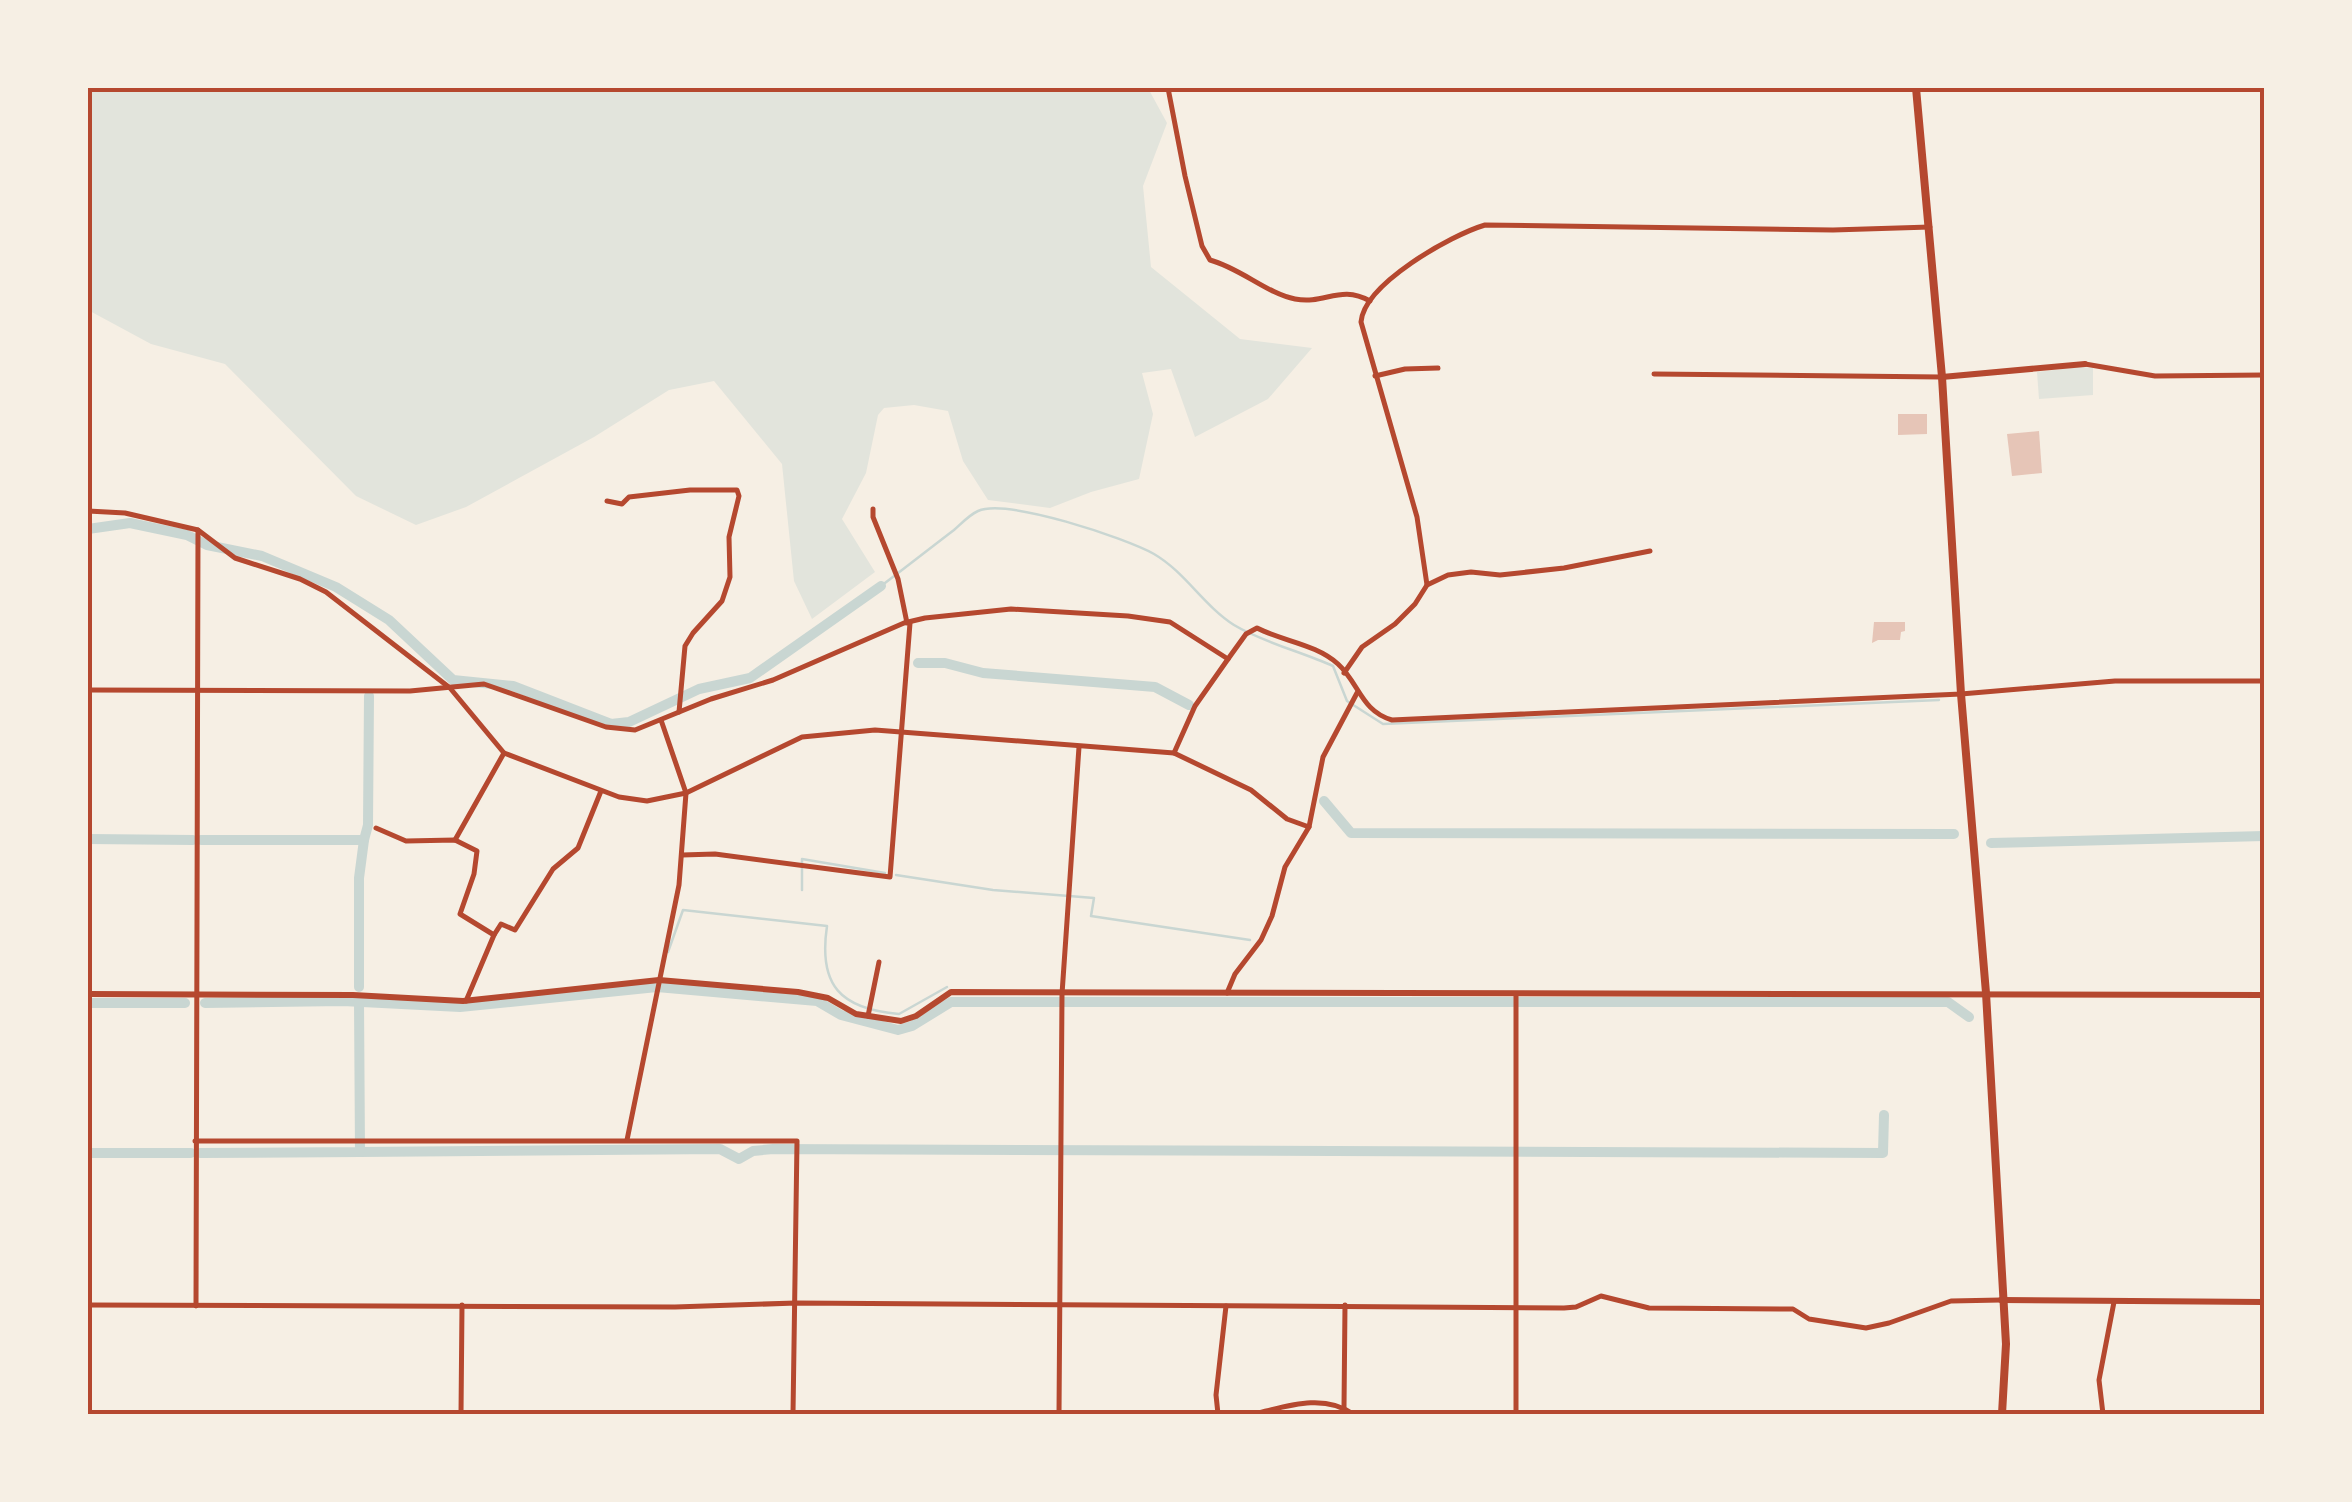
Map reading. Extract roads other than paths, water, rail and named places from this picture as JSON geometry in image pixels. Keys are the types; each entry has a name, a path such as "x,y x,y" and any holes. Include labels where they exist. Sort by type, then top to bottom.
{"highway":[{"path":"1916,88 1942,377 1961,694 1986,993 2006,1344 2002,1414"}],"street":[{"path":"1168,88 1202,246 1210,260 1296,300 1321,299 1345,292 1370,301"},
{"path":"1427,584 1417,517 1360,322 1362,310 1396,274 1462,232 1485,225 1833,230 1930,227"},
{"path":"1654,374 1942,377 2085,364 2155,376 2264,375"},
{"path":"1375,376 1406,368 1438,368"},
{"path":"606,501 622,504 628,496 690,490 736,490 739,496 729,537 730,577 722,601 693,632 686,646 679,712"},
{"path":"682,856 715,854 890,877 909,623 898,578 873,509"},
{"path":"88,511 125,513 198,530 235,558 300,578 326,592 450,688 504,753 600,791 647,801 686,793 802,737 875,730 1174,753 1251,790 1287,819 1309,827"},
{"path":"196,1306 198,530"},
{"path":"1344,673 1362,646 1395,624 1415,604 1427,584 1448,575 1500,575 1564,568 1650,552"},
{"path":"88,690 450,688 484,684 606,727 635,730 773,680 909,623 1011,609 1170,622 1228,659"},
{"path":"1174,753 1194,706 1246,634 1257,628 1338,664 1357,693 1382,717 1392,720 1961,694 2115,681 2264,681"},
{"path":"1227,993 1272,916 1285,867 1309,827 1323,757 1357,693"},
{"path":"627,1140 682,856 686,793 661,720"},
{"path":"1059,1414 1062,994 1080,747"},
{"path":"455,840 504,753"},
{"path":"466,1001 501,924 515,930 553,869 578,848 600,791"},
{"path":"376,828 406,841 455,840 477,850 474,874 460,914 494,935"},
{"path":"868,1016 880,962"},
{"path":"88,994 197,993 466,1001 659,980 798,992 828,998 856,1014 901,1022 951,992 2264,994"},
{"path":"1516,994 1516,1414"},
{"path":"195,1141 797,1141 793,1414"},
{"path":"88,1305 675,1307 796,1303 1518,1308 1576,1307 1611,1296 1650,1308 1793,1309 1809,1318 1866,1328 1951,1301 2264,1302"},
{"path":"2103,1414 2098,1380 2114,1302"},
{"path":"461,1414 462,1305"},
{"path":"1344,1408 1345,1305"},
{"path":"1218,1414 1216,1396 1226,1306"},
{"path":"1254,1414 1315,1402 1344,1408 1353,1414"}],"waterway":[{"path":"881,586 978,511 1014,510 1093,530 1154,554 1234,625 1333,666 1347,701 1383,724 1939,700"},
{"path":"88,529 130,523 262,556 336,587 389,620 453,680 513,686 611,724 629,722 699,689 750,678 881,586"},
{"path":"918,663 945,663 983,673 1155,687 1189,705"},
{"path":"364,840 368,825 369,696"},
{"path":"1324,801 1351,833 1954,834"},
{"path":"1991,843 2264,836"},
{"path":"88,839 193,840"},
{"path":"201,840 364,840 359,878 359,987"},
{"path":"802,890 802,859 885,873"},
{"path":"896,875 993,890 1094,898 1091,916 1250,940"},
{"path":"668,952 683,910 827,926 826,964 838,991 848,1000 862,1007 899,1014 947,987"},
{"path":"205,1003 343,1001 460,1007 657,987 817,1001 841,1015 898,1030 912,1026 951,1002 1948,1002 1969,1017"},
{"path":"200,1153 360,1152 359,1002"},
{"path":"88,1003 185,1003"},
{"path":"360,1152 720,1149 739,1159 753,1151 773,1149 1883,1153 1884,1115"},
{"path":"88,1153 191,1153"}]}
